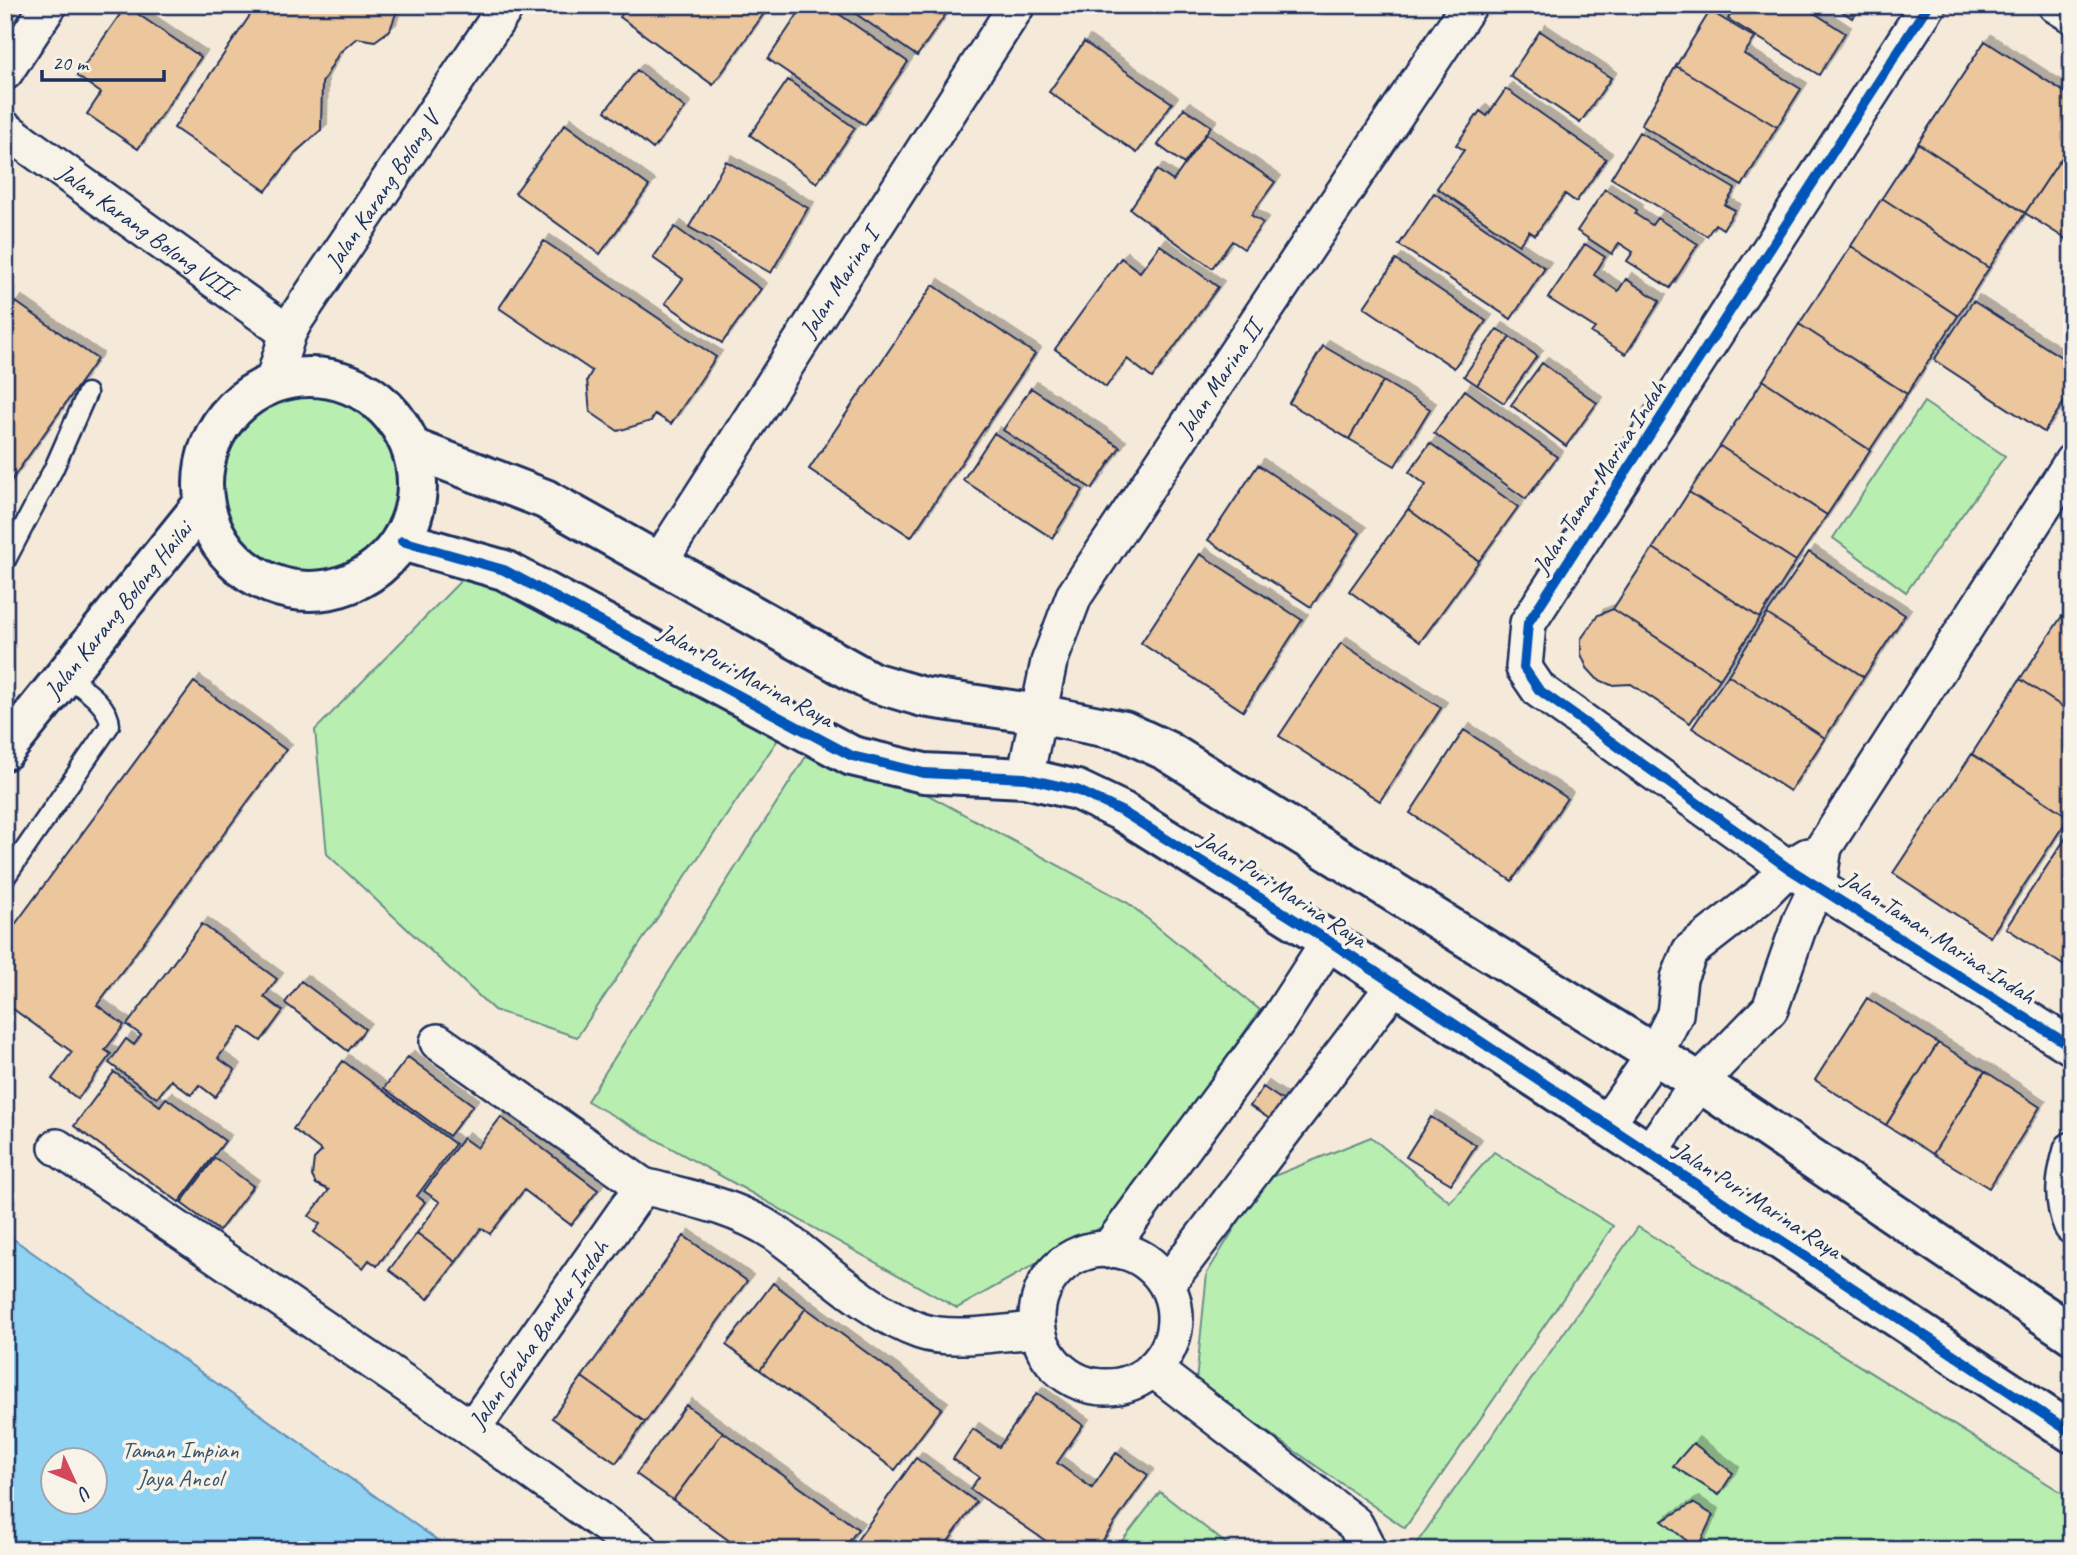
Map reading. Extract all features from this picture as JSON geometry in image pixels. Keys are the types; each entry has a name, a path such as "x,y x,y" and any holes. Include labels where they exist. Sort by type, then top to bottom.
{"street":[{"path":"5,72 49,5"},
{"name":"Jalan Karang Bolong V","path":"273,382 288,333 507,5"},
{"name":"Jalan Marina I","path":"660,561 1017,5"},
{"name":"Jalan Marina II","path":"1025,778 1049,662 1074,596 1469,5"},
{"name":"Jalan Taman Marina Indah","path":"1928,5 1528,624 1523,647 1524,668 1539,691 1788,868 2072,1047"},
{"path":"2056,5 2072,15"},
{"name":"Jalan Karang Bolong VIII","path":"5,129 288,333"},
{"path":"297,377 323,377 361,389 392,414 412,448 418,499 402,541 368,576 328,592 286,590 248,573 219,542 204,503 206,455 220,427 247,398 273,382 297,377"},
{"path":"412,448 545,499 872,682 923,697 1038,714 1124,731 1167,751 1699,1082 2072,1334"},
{"name":"Jalan Taman Marina Indah","path":"1699,1082 1770,1009 1801,920 1818,885 1824,847 2072,462"},
{"name":"Jalan Karang Bolong Hailai","path":"5,750 204,503"},
{"name":"Jalan Puri Marina Raya","path":"402,541 504,570 852,756 924,774 1025,778 1077,790 1124,812 1329,941 1393,987 2072,1433"},
{"name":"Jalan Taman Marina Indah","path":"1655,1054 1675,1013 1679,978 1690,951 1758,898 1788,868 1824,847"},
{"name":"Jalan Puri Marina Raya","path":"1108,1250 1278,1020 1329,941"},
{"path":"1167,1284 1393,987"},
{"path":"438,1042 643,1186 728,1207 772,1231 882,1311 921,1332 947,1335 1037,1330"},
{"path":"1605,1126 1655,1054"},
{"name":"Jalan Puri Marina Raya","path":"1649,1153 1699,1082"},
{"name":"Jalan Graha Bandar Indah","path":"57,1147 472,1429 643,1186"},
{"path":"2072,1150 2064,1177 2064,1208 2072,1226"},
{"path":"1108,1250 1131,1254 1152,1266 1167,1284 1174,1306 1174,1329 1167,1351 1153,1369 1132,1382 1108,1388 1083,1384 1061,1372 1046,1353 1037,1330 1038,1305 1047,1283 1062,1264 1084,1252 1108,1250"},
{"path":"1153,1369 1355,1524 1366,1545 1365,1550"},
{"path":"472,1429 641,1550"}],"lane":[{"path":"5,562 54,468 87,393"},
{"path":"5,878 110,725 110,715 103,706 64,674"}],"green space":[{"path":"310,397 343,403 372,422 391,451 397,484 391,517 372,546 343,565 310,571 277,565 248,546 229,517 223,484 229,451 248,422 277,403"},
{"path":"1924,402 2005,456 1906,592 1833,538"},
{"path":"478,563 789,723 577,1037 494,1010 327,854 315,730"},
{"path":"819,736 1128,903 1260,1010 1112,1221 957,1308 587,1101"},
{"path":"1371,1137 1450,1202 1494,1152 1613,1226 1405,1528 1196,1382 1207,1273 1264,1180"},
{"path":"1638,1227 2072,1499 2072,1550 1412,1550"},
{"path":"1160,1492 1234,1550 1115,1550"}],"water":[{"name":"Taman Impian Jaya Ancol","path":"5,1233 451,1550 5,1550"}],"building":[{"path":"257,5 399,5 390,30 375,41 357,38 339,53 322,83 321,130 296,152 266,191 174,128"},
{"path":"628,5 770,5 713,85 620,17"},
{"path":"804,5 826,5 908,62 865,125 768,59"},
{"path":"843,5 952,5 917,56"},
{"path":"1736,5 1802,5 1845,33 1819,75 1728,19"},
{"path":"1833,5 1861,5 1852,18"},
{"path":"126,6 201,57 138,149 87,114 101,93 77,76"},
{"path":"1710,11 1755,38 1744,54 1801,89 1777,127 1676,66"},
{"path":"1540,31 1611,78 1580,123 1510,76"},
{"path":"1985,41 2072,97 2072,142 2025,213 1918,143"},
{"path":"1084,42 1172,103 1137,153 1049,92"},
{"path":"1676,66 1777,127 1742,186 1641,125"},
{"path":"637,70 685,108 653,149 605,111"},
{"path":"788,80 855,128 817,183 750,135"},
{"path":"1506,89 1606,159 1576,202 1565,194 1535,235 1529,231 1519,245 1437,188 1464,150 1456,145 1480,111 1487,116"},
{"path":"1184,108 1211,126 1184,164 1158,145"},
{"path":"565,124 649,186 600,254 515,193"},
{"path":"1639,132 1735,189 1725,205 1735,210 1723,229 1715,224 1707,236 1611,178"},
{"path":"1206,134 1275,182 1251,215 1263,223 1244,249 1232,241 1212,268 1130,209 1157,170 1173,181"},
{"path":"2072,142 2072,243 2025,213"},
{"path":"1918,143 2025,213 1989,268 1882,198"},
{"path":"726,161 808,208 771,273 689,227"},
{"path":"1605,189 1637,210 1635,214 1652,225 1657,218 1698,244 1670,288 1627,261 1633,252 1619,243 1612,254 1577,231"},
{"path":"1434,193 1545,268 1511,319 1399,245"},
{"path":"1882,198 1989,268 1958,316 1851,246"},
{"path":"675,227 761,289 722,343 665,303 683,279 653,258"},
{"path":"544,241 716,357 671,424 655,414 651,421 618,431 590,412 587,380 592,371 499,308"},
{"path":"1585,244 1605,257 1594,275 1618,291 1626,279 1660,301 1626,354 1591,333 1595,328 1548,298"},
{"path":"1160,245 1218,287 1152,378 1127,359 1106,387 1055,349 1121,258 1140,272"},
{"path":"1851,246 1958,316 1907,394 1799,324"},
{"path":"1396,260 1486,321 1454,368 1364,307"},
{"path":"933,285 1035,354 911,537 809,469"},
{"path":"1973,301 2072,364 2072,390 2044,432 1934,360"},
{"path":"16,302 97,359 5,489 5,317"},
{"path":"1799,324 1907,394 1870,450 1763,380"},
{"path":"1497,329 1510,337 1477,385 1464,376"},
{"path":"1510,337 1537,356 1504,403 1477,385"},
{"path":"1323,346 1383,381 1349,439 1289,403"},
{"path":"1542,363 1597,403 1566,446 1511,405"},
{"path":"1763,380 1870,450 1827,515 1720,446"},
{"path":"1383,381 1430,409 1395,466 1349,439"},
{"path":"1031,388 1120,447 1092,489 1003,430"},
{"path":"1465,390 1557,457 1526,499 1434,433"},
{"path":"994,433 1083,490 1052,538 963,480"},
{"path":"1430,443 1518,507 1479,561 1408,509 1426,485 1409,472"},
{"path":"1720,446 1827,515 1796,561 1689,492"},
{"path":"1258,465 1360,533 1311,607 1208,540"},
{"path":"1689,492 1796,561 1760,618 1653,548"},
{"path":"1408,509 1479,561 1420,642 1349,591"},
{"path":"1653,548 1760,618 1720,679 1613,609"},
{"path":"1809,552 1905,615 1864,677 1767,614"},
{"path":"1200,554 1302,620 1243,711 1141,643"},
{"path":"1613,609 1720,679 1690,723 1631,684 1611,685 1597,679 1587,668 1581,654 1581,639 1598,615"},
{"path":"1767,614 1864,677 1825,738 1728,675"},
{"path":"2062,616 2072,622 2072,713 2020,679"},
{"path":"1341,643 1441,708 1380,801 1279,736"},
{"path":"1728,675 1825,738 1790,791 1692,728"},
{"path":"2020,679 2072,713 2072,813 2069,817 1972,754"},
{"path":"194,682 286,750 97,1005 124,1025 105,1050 111,1054 78,1099 52,1079 72,1052 5,1003 5,938"},
{"path":"1464,730 1567,798 1512,881 1410,813"},
{"path":"1972,754 2069,817 1990,937 1893,873"},
{"path":"2072,830 2072,971 2006,928"},
{"path":"202,924 277,979 264,997 283,1011 261,1041 241,1027 218,1058 235,1070 215,1097 199,1085 191,1095 171,1080 157,1098 109,1063 126,1039 134,1045 141,1035 127,1025"},
{"path":"301,981 365,1029 348,1051 285,1003"},
{"path":"1867,998 1938,1043 1886,1125 1815,1080"},
{"path":"1938,1043 1985,1071 1933,1154 1886,1125"},
{"path":"408,1057 473,1105 449,1136 384,1088"},
{"path":"343,1061 455,1144 417,1196 425,1202 377,1266 369,1260 363,1268 314,1232 320,1224 309,1216 329,1190 316,1184 312,1176 314,1159 322,1151 293,1129"},
{"path":"1985,1071 2040,1107 1989,1188 1933,1154"},
{"path":"114,1072 160,1106 166,1098 225,1141 179,1202 74,1126"},
{"path":"1263,1087 1285,1102 1273,1121 1250,1106"},
{"path":"501,1117 598,1190 571,1225 524,1190 490,1234 481,1228 456,1262 417,1233 440,1202 424,1191 463,1138 477,1148"},
{"path":"1431,1117 1476,1145 1451,1184 1406,1157"},
{"path":"215,1158 253,1186 219,1231 181,1203"},
{"path":"417,1233 456,1262 428,1299 389,1270"},
{"path":"684,1236 747,1281 645,1422 582,1377"},
{"path":"773,1283 806,1308 760,1370 726,1345"},
{"path":"806,1308 942,1408 895,1470 760,1370"},
{"path":"582,1377 645,1422 616,1463 552,1418"},
{"path":"1037,1393 1083,1425 1057,1463 1092,1488 1116,1453 1148,1475 1096,1550 1059,1550 970,1489 979,1477 953,1459 973,1429 999,1447"},
{"path":"686,1405 723,1432 673,1500 636,1474"},
{"path":"723,1432 858,1529 843,1550 742,1550 673,1500"},
{"path":"1693,1443 1733,1473 1719,1495 1673,1466"},
{"path":"916,1458 976,1502 942,1550 850,1550"},
{"path":"1693,1503 1713,1515 1697,1549 1662,1521"}],"cycle path":[{"path":"1928,5 1528,623 1524,668 1539,690 1788,868 2072,1047"},
{"path":"402,541 504,570 852,756 924,773 1025,778 1077,790 1123,812 1329,941 2072,1433"}]}
